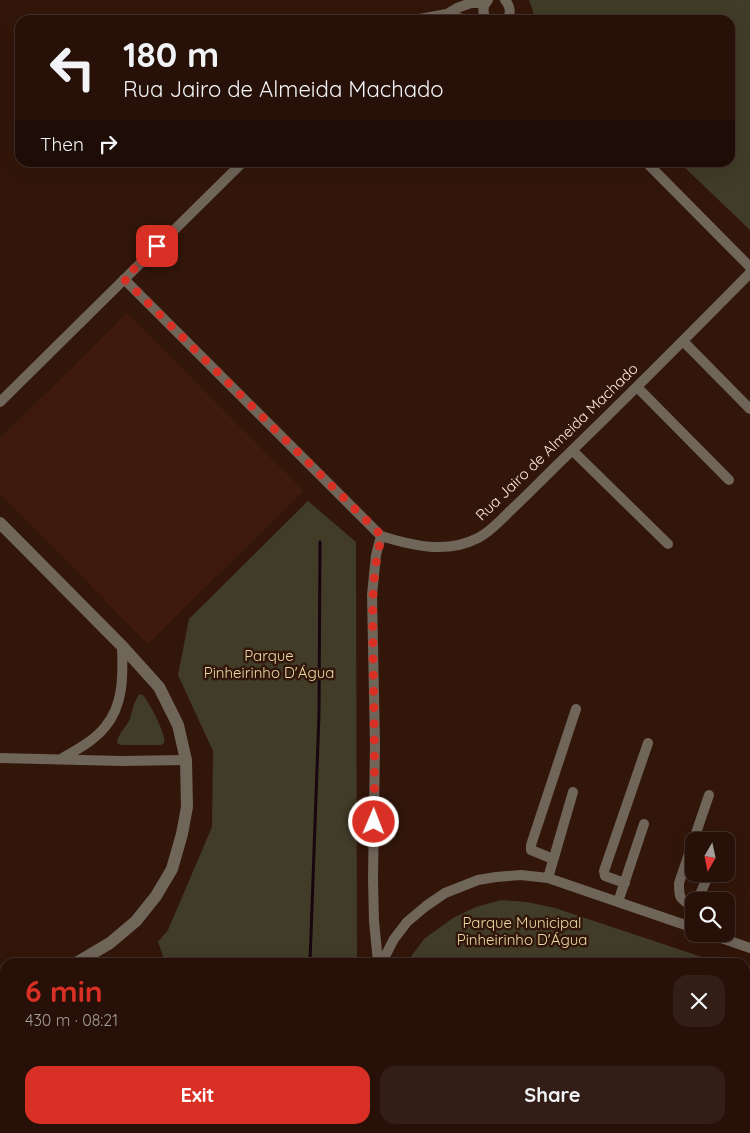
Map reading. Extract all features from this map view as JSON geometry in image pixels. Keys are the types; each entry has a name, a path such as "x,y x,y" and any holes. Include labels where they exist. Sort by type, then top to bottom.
{"street":[{"path":"505,0 509,4 508,15"},
{"path":"441,15 457,8 488,1"},
{"path":"484,15 483,9 488,1"},
{"path":"0,402 238,167"},
{"path":"651,167 750,266"},
{"name":"Rua Jairo de Almeida Machado","path":"124,279 382,536 426,548 452,546 479,538 495,526 750,273"},
{"path":"683,341 750,409"},
{"path":"637,387 729,480"},
{"path":"573,450 668,544"},
{"path":"0,523 122,646 159,687 178,725 186,760 187,807 172,869 156,896 136,921 110,943 85,958"},
{"path":"378,958 373,888 375,745 372,595 376,555 382,536"},
{"path":"60,759 84,745 106,727 115,710 123,676 122,646"},
{"path":"553,859 531,850 530,845 576,709"},
{"path":"625,883 605,876 604,871 648,743"},
{"path":"0,758 186,760"},
{"path":"548,878 573,792"},
{"path":"685,901 679,896 679,883 709,795"},
{"path":"618,902 644,824"},
{"path":"384,958 394,939 408,922 445,893 478,880 496,877 521,875 548,878 685,925"},
{"path":"733,942 750,948"}],"shaded area":[{"path":"127,313 304,491 148,644 0,494 0,438"}],"green space":[{"path":"529,0 750,0 750,230 684,167 735,167 735,15 534,15"},
{"name":"Parque Pinheirinho D'Água","path":"308,501 356,542 357,958 164,958 158,942 168,930 212,827 213,751 178,675 189,619"},
{"path":"140,694 144,696 163,733 164,743 161,745 121,745 117,743 120,734 129,721 134,703"},
{"name":"Parque Municipal Pinheirinho D'Água","path":"501,900 527,902 555,908 705,958 410,958 424,939 453,918 476,907"}],"waterway":[{"path":"310,958 319,714 320,542"}],"route":[{"path":"157,246 124,279 326,483 382,536 376,555 372,595 375,745 374,822"}]}
